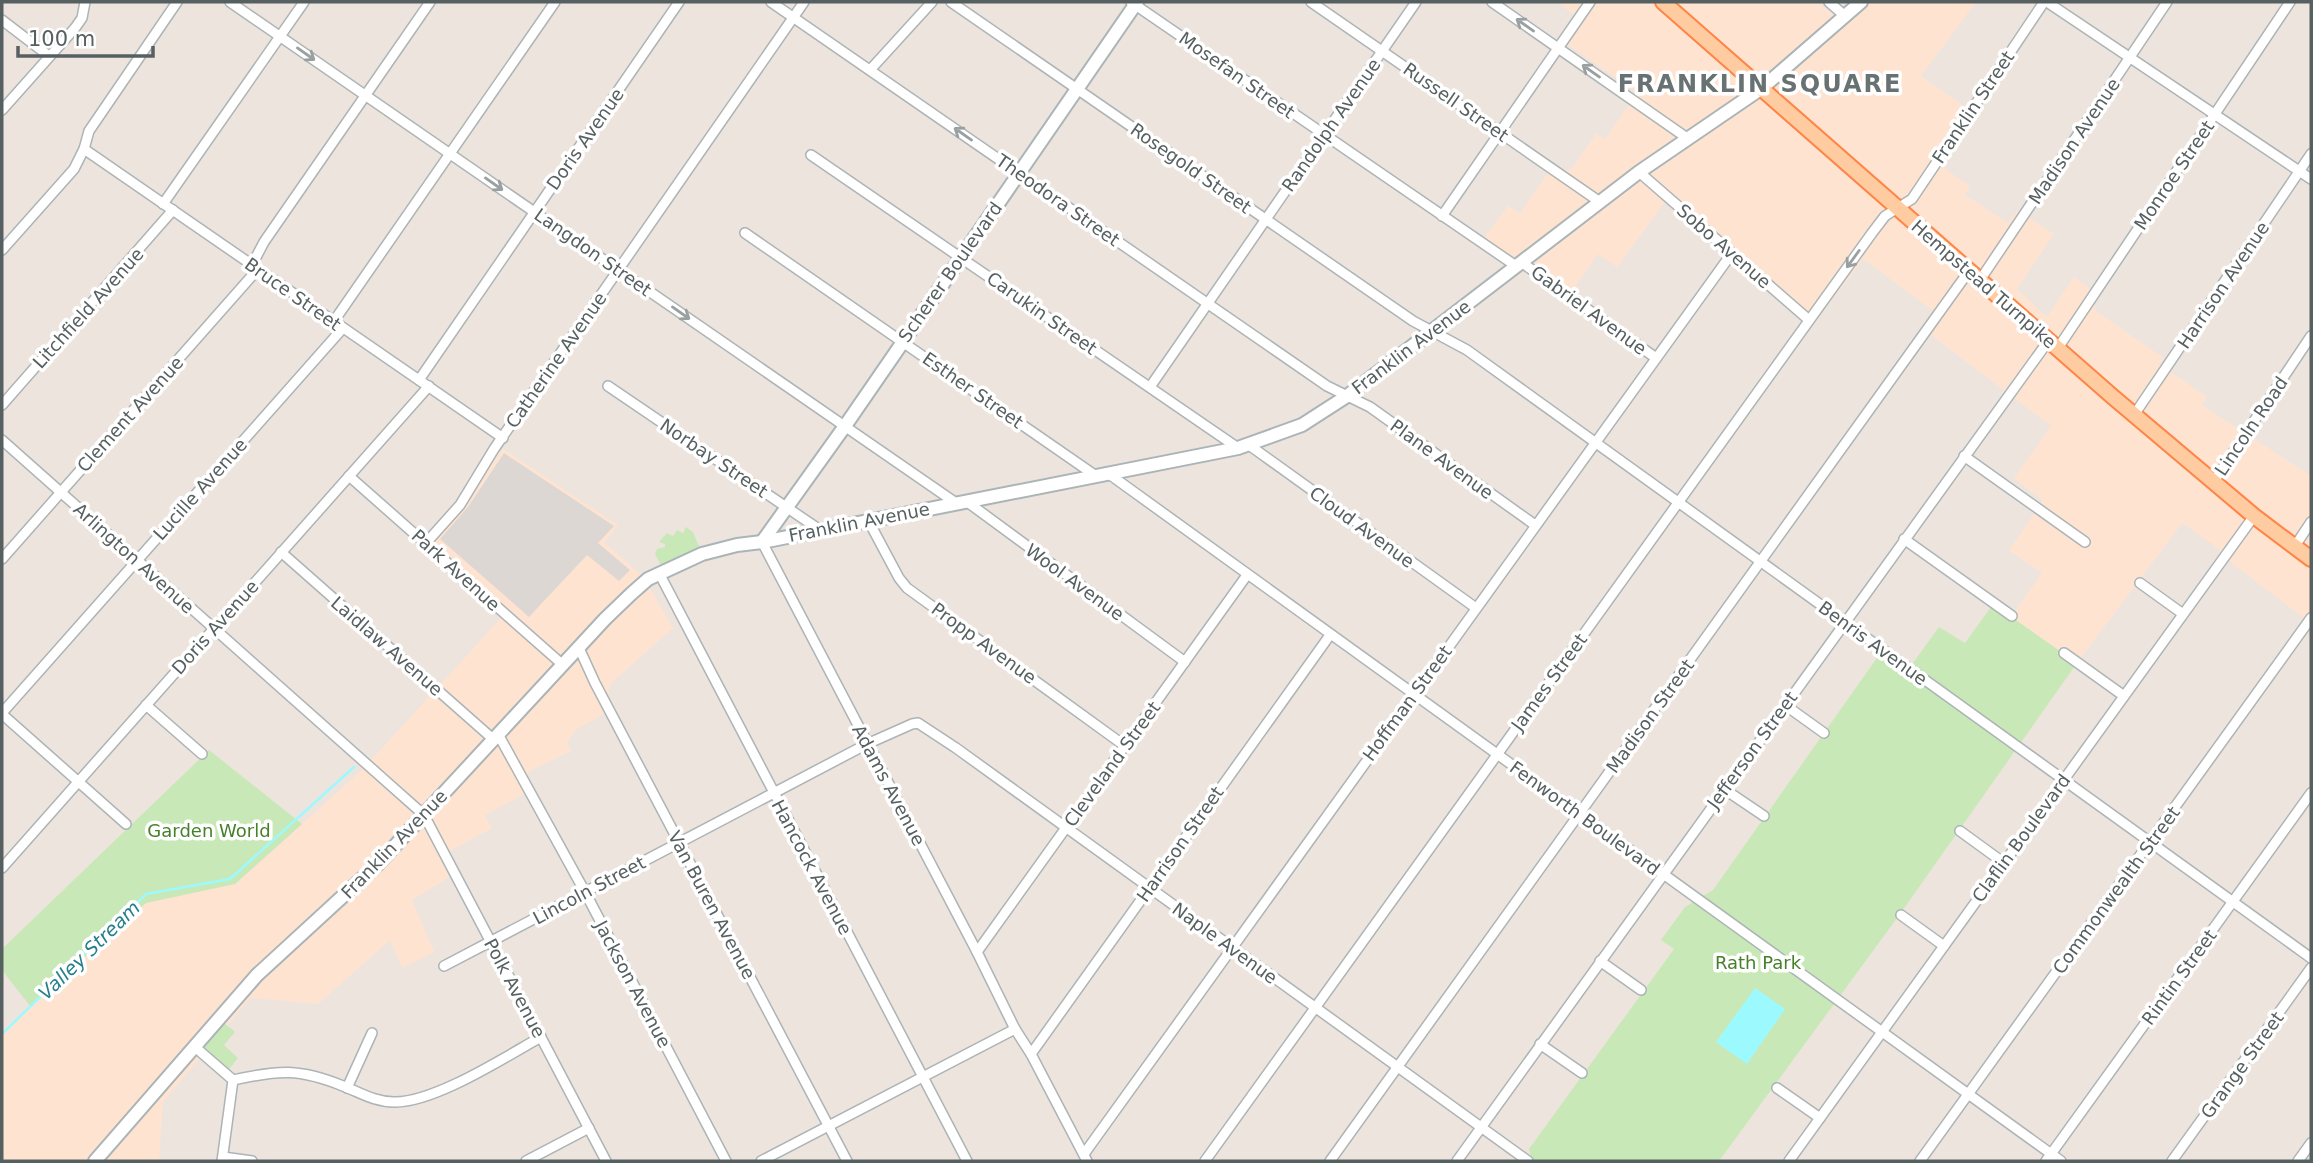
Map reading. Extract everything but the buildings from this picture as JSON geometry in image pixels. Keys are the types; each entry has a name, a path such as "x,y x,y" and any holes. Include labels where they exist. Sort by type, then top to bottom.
{"main road":[{"name":"Hempstead Turnpike","path":"1663,2 2134,415 2254,516 2311,559"},
{"name":"Franklin Avenue","path":"95,1161 257,975 362,880 495,736 648,579 702,554 737,545 1244,447 1302,425 1347,396 1639,172 1762,88 1861,2"},
{"name":"Scherer Boulevard","path":"762,542 845,426 1134,3"}],"street":[{"path":"2,110 82,18 86,2"},
{"path":"2,250 74,169 89,131 177,2"},
{"name":"Langdon Street","path":"230,2 845,426 961,502"},
{"path":"163,204 304,2"},
{"name":"Clement Avenue","path":"2,559 255,267 264,242 430,2"},
{"path":"334,321 555,2"},
{"name":"Doris Avenue","path":"419,380 679,2"},
{"name":"Theodora Street","path":"771,2 1327,386 1347,396"},
{"name":"Catherine Avenue","path":"426,543 460,505 503,438 804,2"},
{"path":"870,70 932,2"},
{"name":"Rosegold Street","path":"951,2 1413,321 1433,330"},
{"name":"Russell Street","path":"1311,2 1600,202"},
{"name":"Randolph Avenue","path":"1150,387 1416,2"},
{"path":"1492,2 1687,138"},
{"path":"1442,216 1590,2"},
{"path":"1829,2 1845,16"},
{"path":"2046,2 2311,178"},
{"name":"Franklin Street","path":"1897,208 1912,199 2046,2"},
{"name":"Madison Avenue","path":"1975,275 2167,2"},
{"name":"Monroe Street","path":"2053,344 2290,2"},
{"name":"Mosefan Street","path":"1134,3 1442,216 1519,264"},
{"path":"2,20 49,57"},
{"name":"Bruce Street","path":"84,149 503,438"},
{"name":"Harrison Avenue","path":"2134,415 2311,154"},
{"name":"Carukin Street","path":"811,155 1150,387 1244,447"},
{"name":"Sobo Avenue","path":"1639,172 1809,320"},
{"name":"James Street","path":"1205,1161 1878,224 1897,208"},
{"name":"Litchfield Avenue","path":"2,405 173,211"},
{"name":"Esther Street","path":"745,233 1103,475"},
{"name":"Hoffman Street","path":"1086,1158 1232,947 1732,253"},
{"name":"Gabriel Avenue","path":"1519,264 1656,358"},
{"name":"Madison Street","path":"1330,1161 1761,562 1975,275"},
{"name":"Lucille Avenue","path":"2,713 343,328"},
{"name":"Benris Avenue","path":"1433,330 1467,350 2311,958"},
{"name":"Lincoln Road","path":"2214,481 2311,336"},
{"name":"Jefferson Street","path":"1457,1161 1964,456 2053,344"},
{"name":"Doris Avenue","path":"2,868 429,386"},
{"name":"Norbay Street","path":"608,386 820,530"},
{"name":"Plane Avenue","path":"1347,396 1370,407 1535,525"},
{"name":"Arlington Avenue","path":"2,440 424,814"},
{"name":"Cloud Avenue","path":"1244,447 1476,608"},
{"path":"1964,456 2085,542"},
{"name":"Fenworth Boulevard","path":"1103,475 1248,575 1968,1094 2049,1158 2061,1161"},
{"name":"Park Avenue","path":"349,476 563,665"},
{"name":"Wool Avenue","path":"961,502 1185,662"},
{"name":"Claflin Boulevard","path":"1789,1161 2254,516"},
{"name":"Propp Avenue","path":"868,520 907,588 1125,746"},
{"path":"2295,547 2311,522"},
{"path":"1904,539 2012,616"},
{"name":"Adams Avenue","path":"762,542 1015,1029 1031,1054"},
{"name":"Laidlaw Avenue","path":"281,552 495,736"},
{"name":"Hancock Avenue","path":"659,573 967,1161"},
{"name":"Cleveland Street","path":"977,952 1248,575"},
{"path":"2140,583 2183,614"},
{"name":"Commonwealth Street","path":"1920,1161 2311,618"},
{"name":"Harrison Street","path":"1031,1054 1330,635"},
{"name":"Van Buren Avenue","path":"579,648 847,1161"},
{"path":"2064,653 2124,696"},
{"path":"146,705 202,754"},
{"path":"1784,705 1824,733"},
{"path":"2,713 126,824"},
{"name":"Lincoln Street","path":"444,966 867,744 912,724 918,723 922,726"},
{"name":"Naple Avenue","path":"922,726 1528,1161"},
{"name":"Jackson Avenue","path":"495,736 585,892 726,1161"},
{"path":"1724,789 1764,816"},
{"name":"Rintin Street","path":"2049,1158 2311,793"},
{"name":"Polk Avenue","path":"424,814 606,1161"},
{"path":"1960,831 2004,863"},
{"path":"1901,915 1944,946"},
{"path":"1600,961 1641,990"},
{"name":"Grange Street","path":"2172,1161 2311,968"},
{"path":"761,1161 1015,1029"},
{"path":"347,1088 372,1033"},
{"path":"233,1080 268,1072 293,1071 310,1074 370,1098 392,1102 423,1098 449,1087 541,1037"},
{"path":"1540,1044 1582,1073"},
{"path":"195,1047 233,1080"},
{"path":"1031,1054 1086,1158"},
{"path":"233,1080 223,1159 252,1161"},
{"path":"1777,1088 1820,1118"},
{"path":"526,1161 589,1128"},
{"path":"2298,1161 2311,1143"}],"shaded area":[{"path":"1558,2 1818,2 1834,16 1853,2 1976,2 1921,76 1965,107 1931,159 1970,186 1965,195 2008,223 2018,210 2054,234 2017,289 2047,317 2074,277 2089,288 2096,311 2164,358 2159,364 2207,397 2202,405 2311,476 2311,623 2182,523 2077,663 2011,617 2042,573 2009,550 2043,501 2014,478 2051,426 1927,332 1939,315 1863,259 1811,327 1665,202 1617,267 1598,254 1569,295 1524,263 1517,268 1480,243 1508,206 1520,213 1549,172 1571,170 1596,134 1605,139 1637,93 1567,44 1582,22"},
{"path":"503,449 618,525 604,543 642,575 673,628 610,684 606,713 577,729 567,741 571,751 528,772 526,793 485,815 492,828 444,854 454,874 412,900 434,952 402,968 390,940 318,1004 250,998 163,1102 159,1161 2,1161 2,1032 146,903 236,884 362,770 503,616 431,543"},
{"path":"504,453 614,526 598,543 630,570 619,581 587,555 529,617 440,539 468,507"}],"green space":[{"path":"686,527 693,532 702,554 664,571 655,554 657,549 665,547 665,544 659,542 667,533 673,536 677,530 683,533"},
{"name":"Rath Park","path":"1993,604 2077,663 1900,914 1719,1161 1532,1161 1529,1149 1674,949 1661,940 1685,907 1713,890 1879,655 1905,674 1939,627 1965,643"},
{"name":"Garden World","path":"209,750 302,824 235,884 146,903 30,1006 2,970 2,949"},
{"path":"219,1019 235,1032 224,1045 238,1058 226,1073 195,1047"}],"water":[{"path":"1755,988 1785,1009 1747,1064 1716,1042"}],"waterway":[{"name":"Valley Stream","path":"2,1034 146,894 230,879 354,767"}],"district":[{"name":"FRANKLIN SQUARE","path":"1760,84"}]}
